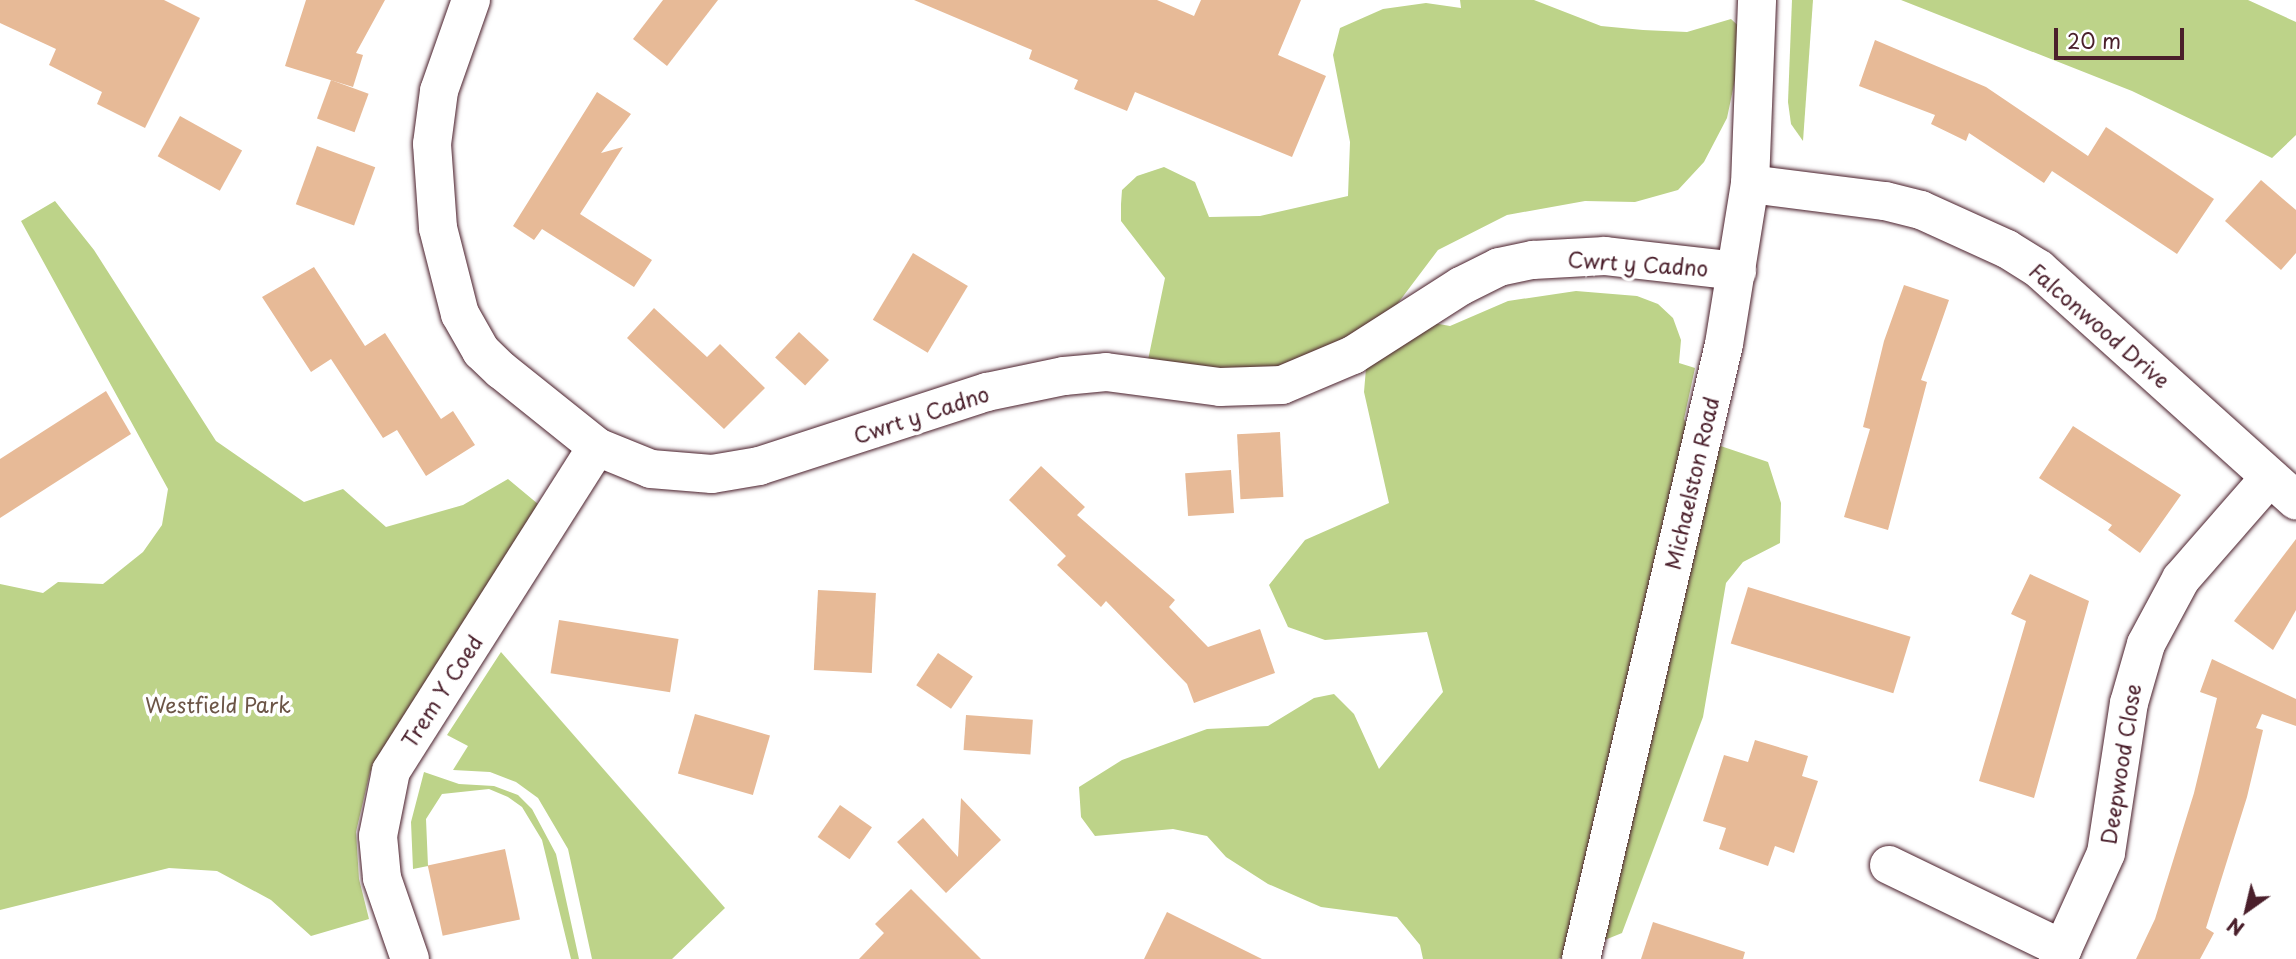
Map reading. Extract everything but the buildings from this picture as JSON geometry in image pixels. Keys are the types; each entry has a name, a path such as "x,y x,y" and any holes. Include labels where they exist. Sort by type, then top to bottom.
{"street":[{"name":"Cwrt y Cadno","path":"471,0 439,91 432,144 433,190 447,271 460,314 481,351 597,447 651,469 712,474 759,466 987,392 1064,376 1106,372 1220,387 1282,386 1353,355 1461,286 1499,267 1533,260 1605,256 1737,271"},
{"name":"Michaelston Road","path":"1581,959 1737,271 1750,184 1756,0"},
{"name":"Falconwood Drive","path":"1750,184 1885,201 1921,210 2007,249 2039,269 2283,488"},
{"name":"Trem Y Coed","path":"410,959 382,878 378,836 391,771 597,447"},
{"name":"Deepwood Close","path":"2060,954 2106,853 2129,703 2146,643 2181,579 2283,488"},
{"path":"1889,864 2060,954"}],"green space":[{"path":"1460,0 1534,0 1601,26 1643,30 1687,32 1731,19 1745,32 1727,118 1704,162 1678,190 1635,202 1585,201 1507,215 1438,250 1389,315 1450,326 1508,301 1576,291 1637,296 1658,304 1673,318 1681,340 1679,363 1695,368 1684,419 1694,437 1768,462 1781,503 1780,543 1743,562 1726,583 1703,717 1622,933 1558,959 1423,959 1420,945 1397,917 1321,907 1268,884 1226,857 1207,836 1173,829 1095,836 1081,817 1079,787 1122,760 1207,729 1268,726 1314,698 1334,694 1354,714 1379,769 1443,692 1427,632 1325,640 1288,627 1269,585 1305,540 1389,503 1364,392 1366,368 1256,398 1148,360 1165,278 1121,221 1121,204 1122,190 1137,176 1164,167 1195,182 1209,217 1260,216 1348,196 1350,142 1333,55 1340,28 1383,9 1426,3 1461,8"},
{"path":"1792,0 1813,0 1803,141 1791,124 1788,102"},
{"path":"1901,0 2248,0 2296,22 2296,135 2272,158 2132,91"},
{"name":"Westfield Park","path":"55,201 94,250 216,441 304,502 343,489 386,527 463,505 508,479 538,504 370,772 356,832 359,879 369,919 311,936 271,900 217,871 169,868 0,910 0,584 43,593 58,582 103,584 143,552 162,525 168,489 21,221"},
{"path":"501,652 725,908 672,959 592,959 568,849 538,798 516,782 490,772 453,770 468,746 447,735"},
{"path":"424,772 459,784 494,786 518,795 532,809 556,854 579,959 571,959 542,840 522,807 508,797 489,789 442,794 426,819 428,866 413,869 411,822"}]}
